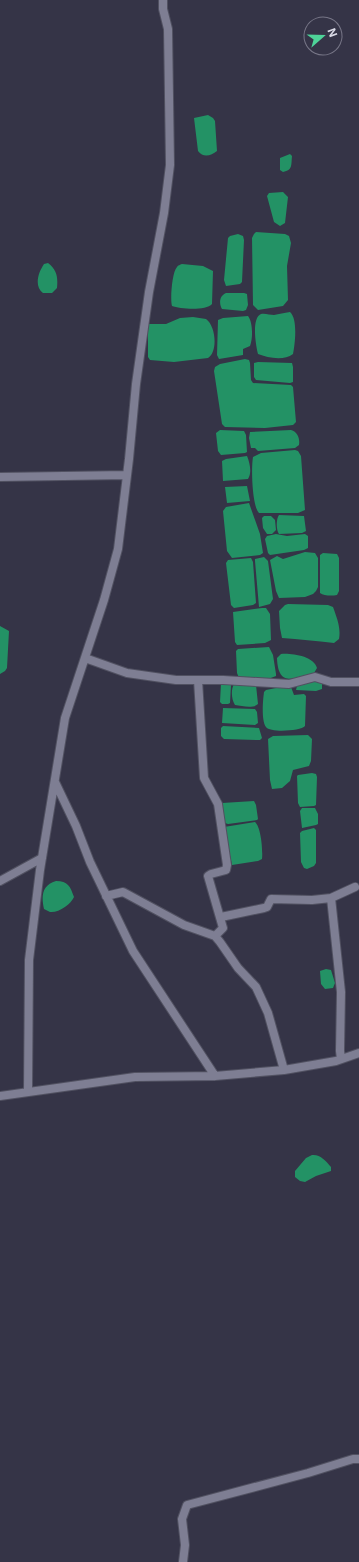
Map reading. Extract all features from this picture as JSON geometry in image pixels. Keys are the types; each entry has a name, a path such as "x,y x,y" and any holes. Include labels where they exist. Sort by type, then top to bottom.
{"street":[{"path":"28,1092 28,960 42,858 65,718 104,600 118,549 136,384 149,292 164,213 170,165 168,29 163,9 163,0"},
{"path":"0,477 127,475"},
{"path":"85,658 127,673 176,680 289,684 315,677 331,682 359,682"},
{"path":"198,680 204,778 218,804 227,865 226,870 208,876 223,928 215,936"},
{"path":"55,782 106,896 133,951 215,1076"},
{"path":"0,881 42,858"},
{"path":"221,917 267,907 271,899 312,900 331,898 354,887"},
{"path":"106,896 123,892 184,925 215,936 238,968 256,987 268,1013 284,1070"},
{"path":"331,898 340,992 341,1059"},
{"path":"0,1096 135,1077 215,1076 284,1070 312,1066 359,1053"},
{"path":"183,1562 185,1545 182,1519 186,1505 308,1473 353,1459 359,1459"}],"shaded area":[{"path":"208,115 215,121 217,151 210,155 202,155 198,151 194,118"},
{"path":"290,154 292,156 291,167 283,172 280,170 280,158"},
{"path":"283,192 288,197 285,223 280,226 274,222 267,196 269,193"},
{"path":"256,232 285,234 289,236 291,243 287,266 288,300 283,306 258,310 253,305 252,238"},
{"path":"238,234 243,236 244,240 242,282 240,284 226,286 224,280 228,238"},
{"path":"48,263 56,274 57,288 52,293 43,293 40,290 38,279 44,264"},
{"path":"182,264 203,266 213,271 212,304 204,308 193,309 172,306 171,292 174,274 177,266"},
{"path":"226,293 247,294 248,305 246,310 222,309 220,300"},
{"path":"290,312 293,315 295,326 293,354 285,358 271,358 258,354 255,327 258,317 261,314 274,315"},
{"path":"248,316 251,322 252,331 250,346 243,349 243,355 219,359 217,355 218,320 223,318"},
{"path":"193,317 206,319 212,327 214,333 214,345 211,355 208,358 174,362 150,360 148,357 149,324 166,324 180,318"},
{"path":"245,359 249,360 250,363 251,380 253,383 291,385 293,387 296,422 293,425 265,428 225,427 222,424 214,371 215,367 220,364"},
{"path":"254,363 292,363 293,382 256,380 254,377"},
{"path":"220,430 244,431 246,435 247,452 221,455 218,451 216,433"},
{"path":"291,430 297,434 299,438 299,445 295,448 258,451 255,448 251,448 249,438 250,432"},
{"path":"298,451 301,456 305,510 298,513 259,513 253,495 253,457 261,453"},
{"path":"247,456 250,468 248,479 223,481 222,461"},
{"path":"247,486 250,501 227,503 225,487"},
{"path":"249,503 260,534 263,553 260,555 232,558 227,551 223,511 226,507"},
{"path":"279,515 304,516 306,531 302,533 279,534 277,530 277,519"},
{"path":"264,516 271,516 275,520 276,530 272,534 267,534 263,528 262,518"},
{"path":"276,534 287,536 305,534 308,536 308,548 304,550 270,555 268,553 265,539 267,536"},
{"path":"305,552 315,553 318,558 318,587 316,591 305,597 279,598 276,591 270,560 277,556 283,559"},
{"path":"323,553 337,554 339,558 339,591 337,595 328,596 320,593 320,555"},
{"path":"264,557 268,561 273,599 270,604 259,607 255,559"},
{"path":"251,558 253,562 256,603 253,605 234,608 231,605 226,563 228,560"},
{"path":"288,604 328,605 333,607 339,627 339,639 334,643 282,638 279,611"},
{"path":"266,608 270,614 271,640 265,643 237,645 235,642 233,612"},
{"path":"0,626 9,631 7,668 0,674"},
{"path":"269,647 273,655 276,676 268,679 239,678 237,673 236,651 238,649"},
{"path":"281,654 302,656 312,661 317,668 314,673 288,679 280,673 278,667 277,658"},
{"path":"312,681 322,683 322,689 316,691 296,690 297,686"},
{"path":"221,683 230,683 231,685 230,703 228,704 222,704 220,702"},
{"path":"234,684 256,685 258,704 250,707 235,705 232,694"},
{"path":"286,686 291,687 294,695 304,694 306,696 305,726 286,731 269,729 264,724 263,720 264,692 266,690"},
{"path":"223,708 255,709 257,712 258,723 255,725 222,723"},
{"path":"223,726 259,728 262,738 260,740 224,739 221,736 221,728"},
{"path":"308,735 312,739 311,761 309,766 293,770 290,781 282,788 272,789 270,780 268,739 273,736"},
{"path":"312,773 316,774 317,777 316,805 300,807 298,803 297,776"},
{"path":"254,801 256,805 257,820 228,824 225,823 222,803"},
{"path":"302,808 315,808 318,814 318,824 302,828 300,811"},
{"path":"255,822 260,834 262,859 232,865 224,827"},
{"path":"314,828 316,830 316,863 314,866 307,869 304,868 301,862 300,833 302,831"},
{"path":"56,881 66,883 74,897 64,908 50,912 44,909 43,895 45,888"},
{"path":"326,969 331,970 335,983 333,988 325,989 321,984 320,971"},
{"path":"312,1155 323,1158 331,1167 331,1171 316,1176 305,1182 300,1181 295,1177 295,1171 306,1158"}]}
